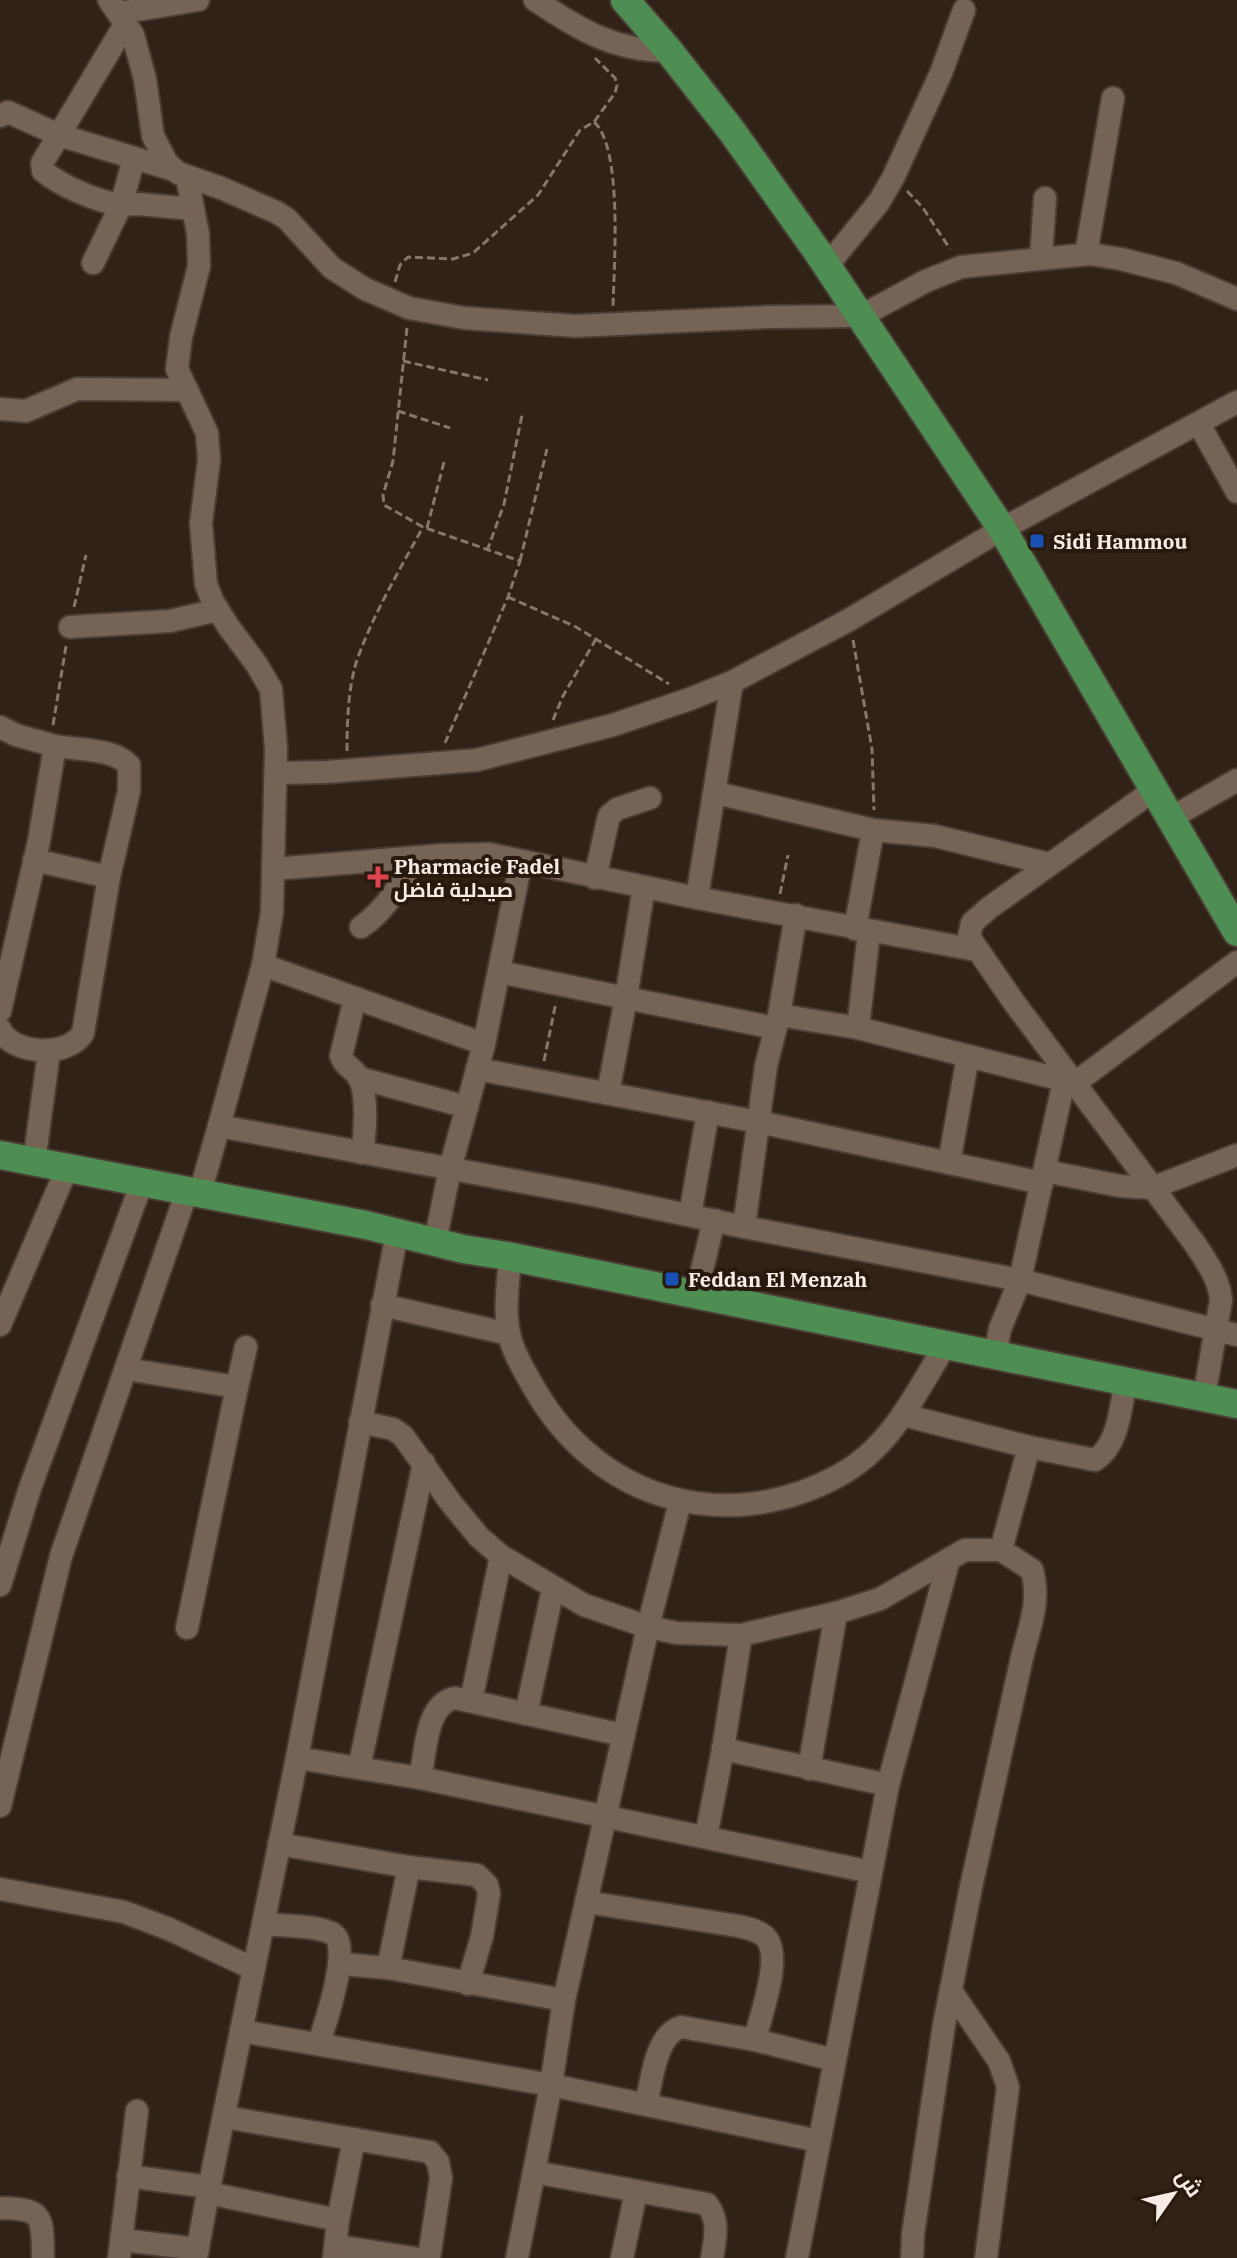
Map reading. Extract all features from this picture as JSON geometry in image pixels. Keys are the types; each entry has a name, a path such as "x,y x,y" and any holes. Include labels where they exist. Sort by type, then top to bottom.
{"main road":[{"path":"625,0 731,130 861,316 1002,529 1237,932"},
{"path":"0,1155 1237,1404"}],"street":[{"path":"192,209 107,203 51,178 43,171 42,163 59,135 118,12 149,3 198,0"},
{"path":"535,0 563,20 613,44 642,51 669,51"},
{"path":"827,266 879,202 893,178 941,73 964,10"},
{"path":"0,1806 61,1556 126,1369 219,1126 263,965 272,912 277,773 271,689 266,677 218,610 206,584 201,523 209,460 207,433 179,379 177,362 199,266 198,234 180,173 160,153 153,136 145,79 133,35 118,12"},
{"path":"1086,254 1113,98"},
{"path":"0,116 8,112 59,135 180,173 221,188 287,219 332,268 400,305 502,322 610,326 769,317 861,316 926,281 961,267 1086,254 1176,273 1237,299"},
{"path":"93,263 121,205 134,159"},
{"path":"1041,258 1045,198"},
{"path":"0,409 26,411 77,389 187,390"},
{"path":"277,773 477,760 613,725 690,699 732,682 849,620 1002,529 1237,402"},
{"path":"1199,424 1237,492"},
{"path":"70,627 170,621 218,610"},
{"path":"697,898 732,682"},
{"path":"0,727 53,745 122,758 129,765 129,791 109,877 83,1033 72,1045 49,1052 18,1045 4,1038 0,1029"},
{"path":"0,1011 34,860 53,745"},
{"path":"1171,818 1237,780"},
{"path":"1154,790 972,923 969,937 1070,1082 1152,1188 1229,1296 1227,1332 1204,1397"},
{"path":"716,793 873,830 935,836 1049,864"},
{"path":"595,878 609,816 617,809 650,798"},
{"path":"858,1028 862,930 873,830"},
{"path":"274,869 489,854 595,878 976,950"},
{"path":"361,927 383,909 414,858"},
{"path":"34,860 109,877"},
{"path":"435,1242 450,1169 484,1044 521,862"},
{"path":"608,1093 644,887"},
{"path":"744,1227 766,1066 777,1022 786,913"},
{"path":"995,1356 1000,1329 1020,1280 1070,1082 1237,962"},
{"path":"263,965 484,1044"},
{"path":"499,972 626,998 777,1022 858,1028 1070,1082"},
{"path":"355,998 341,1056 345,1065 359,1078 467,1107"},
{"path":"34,1162 49,1052"},
{"path":"949,1163 968,1056"},
{"path":"477,1069 759,1122 949,1163 1120,1186 1152,1188 1237,1155"},
{"path":"359,1078 364,1113 362,1153"},
{"path":"690,1215 708,1112"},
{"path":"219,1126 1020,1280 1227,1332"},
{"path":"0,1325 67,1168"},
{"path":"0,1585 30,1488 142,1182"},
{"path":"696,1295 714,1220"},
{"path":"137,2111 120,2249 197,2253 297,1758 397,1233"},
{"path":"507,1256 510,1260 509,1334 526,1374 547,1411 578,1447 612,1472 640,1487 680,1502 763,1502 798,1494 840,1475 876,1449 903,1415 945,1346"},
{"path":"382,1305 509,1334"},
{"path":"187,1628 246,1347"},
{"path":"126,1369 237,1387"},
{"path":"903,1415 1029,1447 1095,1460 1105,1454 1115,1434 1126,1381"},
{"path":"360,1422 393,1429 403,1436 451,1503 479,1537 501,1556 584,1605 648,1627 677,1633 741,1635 836,1613 880,1599 965,1550 1001,1550 1032,1570 1037,1588 1034,1615 971,1887 951,1991 913,2234 912,2258"},
{"path":"1001,1550 1029,1447"},
{"path":"359,1768 424,1463"},
{"path":"517,2258 551,2085 564,2000 604,1815 680,1502"},
{"path":"471,1701 501,1556"},
{"path":"797,2258 888,1785 949,1559"},
{"path":"526,1714 553,1589"},
{"path":"809,1769 836,1613"},
{"path":"706,1837 741,1635"},
{"path":"420,1778 437,1708 448,1699 471,1701 623,1735"},
{"path":"723,1749 888,1785"},
{"path":"297,1758 420,1778 871,1872"},
{"path":"279,1844 409,1867 477,1875 487,1885 489,1894 482,1936 468,1984"},
{"path":"388,1968 409,1867"},
{"path":"0,1889 124,1912 169,1929 254,1969"},
{"path":"586,1902 738,1926 766,1938 773,1954 755,2040"},
{"path":"264,1924 331,1933 341,1946 340,1964 319,2043"},
{"path":"340,1964 388,1968 564,2000"},
{"path":"951,1991 994,2052 1005,2073 1008,2087 986,2258"},
{"path":"646,2104 659,2052 673,2029 681,2027 755,2040 834,2060"},
{"path":"241,2031 551,2085 819,2141"},
{"path":"224,2117 430,2152 438,2162 441,2178 429,2258"},
{"path":"354,2139 338,2220 336,2252 414,2258"},
{"path":"534,2172 707,2204 714,2216 716,2233 712,2258"},
{"path":"128,2176 208,2190 338,2220"},
{"path":"622,2258 636,2192"},
{"path":"0,2208 29,2209 38,2216 42,2225 43,2258"}],"path":[{"path":"520,561 425,528 388,509 382,501 393,461 403,361 400,305 403,260 417,255 453,259 482,247 538,195 580,130 594,122 615,93 615,78 592,55"},
{"path":"594,122 600,127 604,138 615,193 610,326"},
{"path":"893,178 923,208 961,267"},
{"path":"403,361 488,380"},
{"path":"398,411 450,428"},
{"path":"487,551 504,504 522,415"},
{"path":"435,765 508,597 520,561 547,449"},
{"path":"349,770 348,717 356,664 395,578 425,528 444,462"},
{"path":"53,745 70,627 86,555"},
{"path":"508,597 596,639 690,699"},
{"path":"849,620 875,769 873,830"},
{"path":"543,743 563,696 596,639"},
{"path":"786,913 788,855"},
{"path":"540,1081 560,983"}],"place":[{"name":"Sidi Hammou","path":"1037,541"},
{"name":"Pharmacie Fadel صيدلية فاضل","path":"378,877"},
{"name":"Feddan El Menzah","path":"672,1279"}]}
